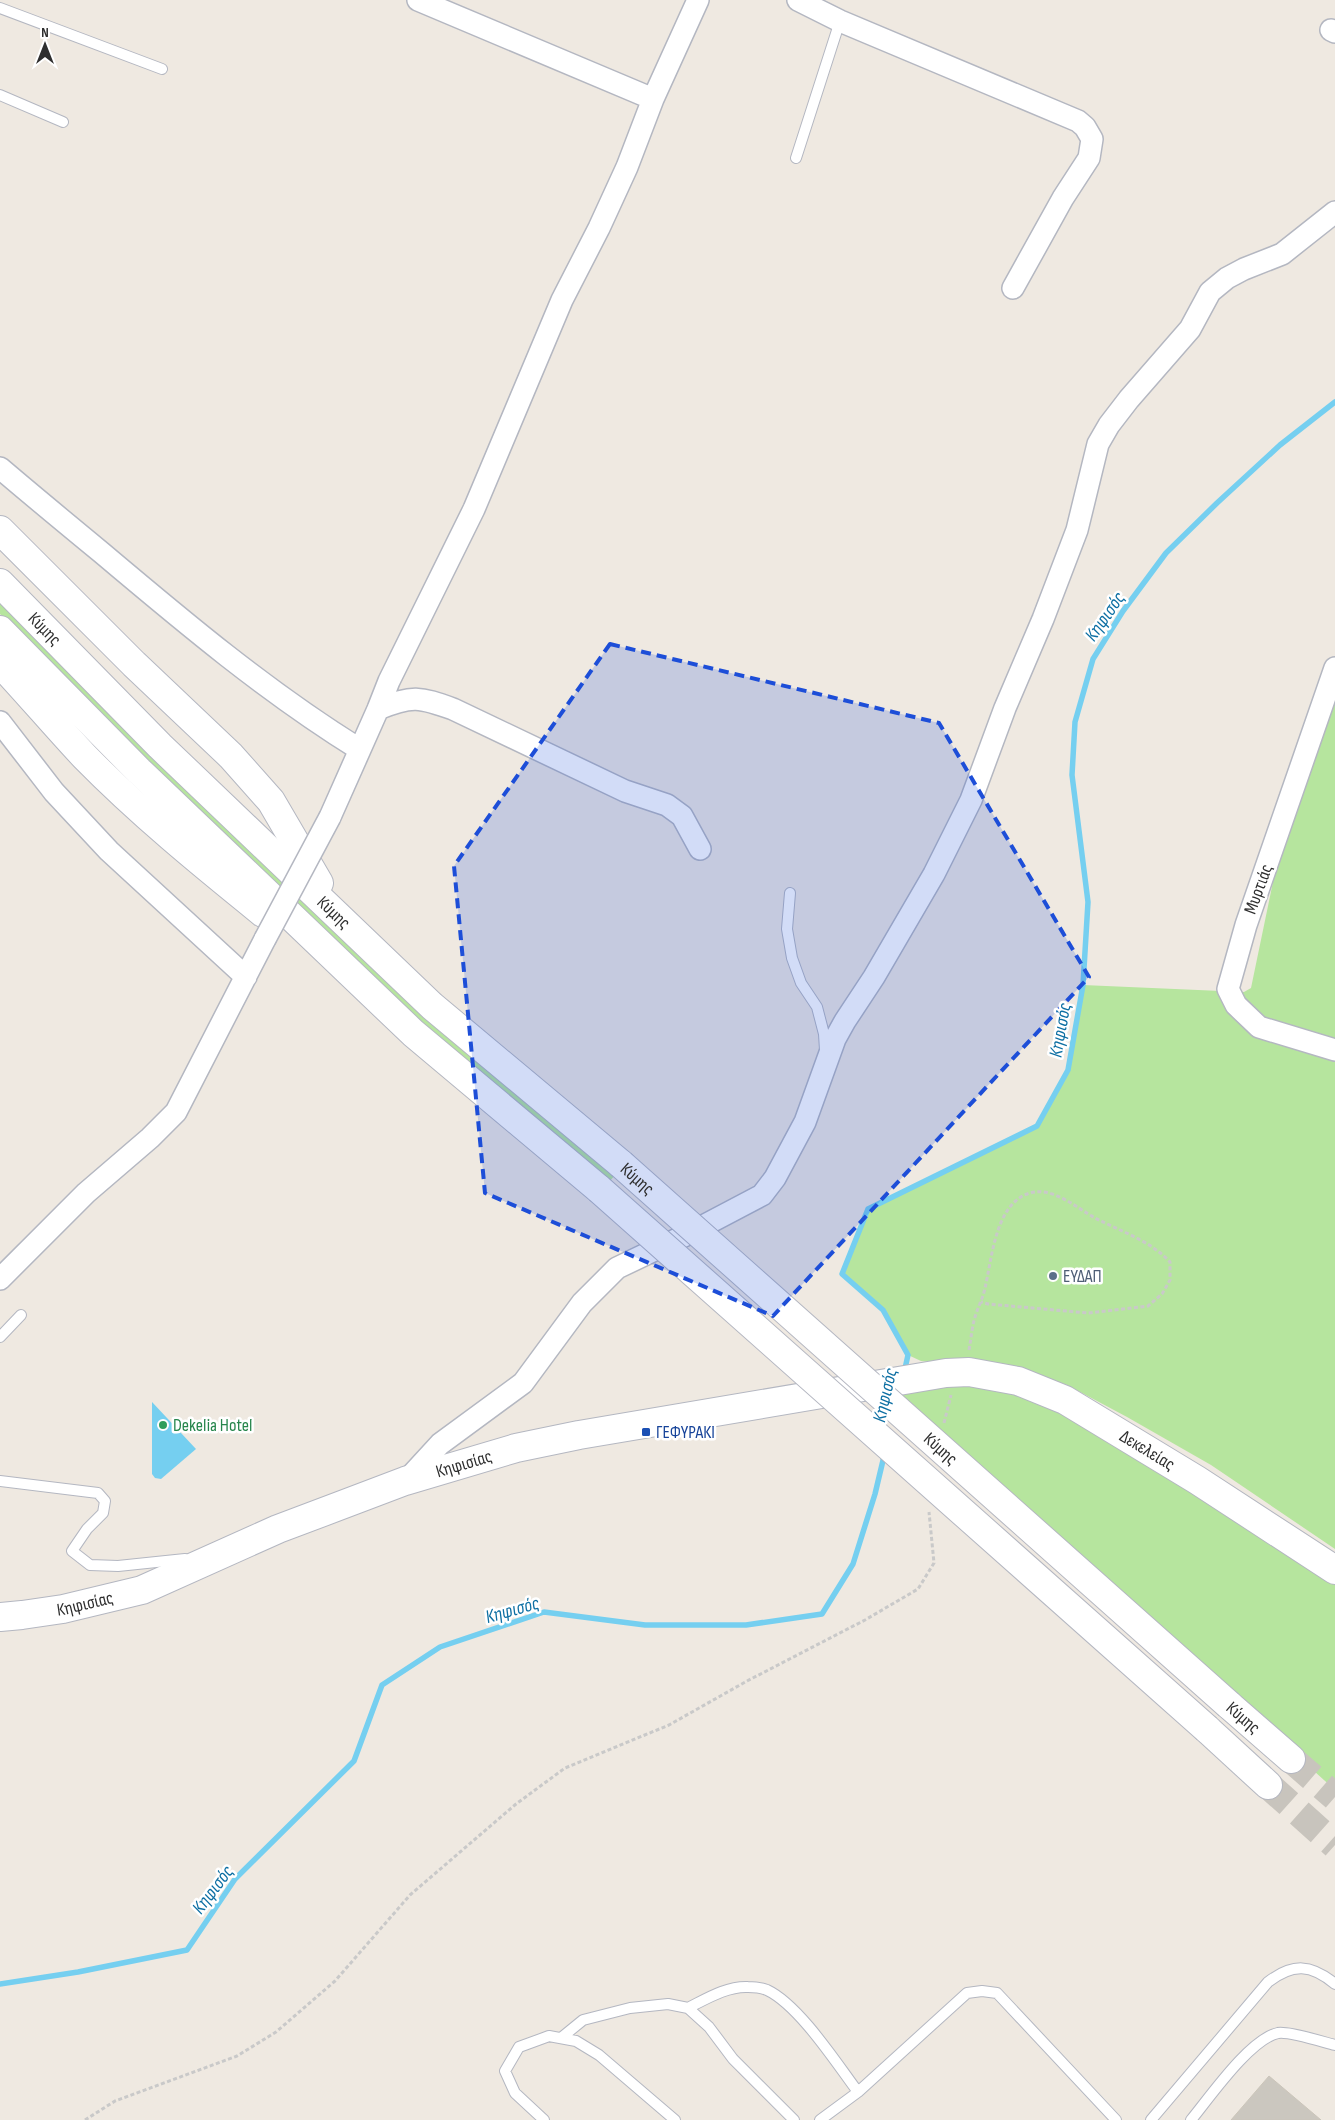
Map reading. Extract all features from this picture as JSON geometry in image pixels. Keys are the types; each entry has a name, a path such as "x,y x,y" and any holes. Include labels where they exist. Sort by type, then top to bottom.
{"main road":[{"path":"0,530 134,664 231,756 271,801 342,921"},
{"name":"Κύμης","path":"0,583 160,746 432,1006 621,1164 1291,1759"},
{"name":"Κύμης","path":"0,630 139,771 412,1033 599,1189 1268,1785"},
{"path":"0,664 85,756 179,845 284,930 322,947"},
{"name":"Κηφισίας","path":"0,1617 63,1608 142,1590 278,1529 406,1481 472,1460 547,1441 957,1373"},
{"name":"Δεκελείας","path":"957,1373 1018,1380 1065,1400 1197,1480 1335,1570"}],"street":[{"path":"418,0 653,99"},
{"path":"0,1279 86,1192 150,1138 176,1112 330,816 389,681 474,509 562,300 603,220 627,167 653,99 698,0"},
{"path":"798,0 840,21 1078,121 1085,128 1092,139 1089,158 1062,198 1014,288"},
{"path":"406,1481 440,1444 523,1383 582,1303 617,1268 686,1236 762,1195 779,1172 806,1122 835,1039 874,977 934,874 972,800 1005,708 1043,619 1077,530 1098,444 1109,425 1128,399 1190,330 1210,292 1227,278 1244,269 1282,254 1335,212"},
{"path":"0,468 169,610 243,668 317,723 359,749"},
{"name":"Μυρτιάς","path":"1335,668 1246,924 1228,989 1236,1005 1260,1027 1335,1050"},
{"path":"378,709 413,698 424,699 453,709 626,791 667,805 682,816 700,849"},
{"path":"0,722 54,792 109,850 246,977"}],"lane":[{"path":"0,8 162,69"},
{"path":"796,158 840,21"},
{"path":"0,95 63,122"},
{"path":"790,894 787,929 792,958 801,983 816,1007 824,1034 826,1064"},
{"path":"0,1337 21,1315"},
{"path":"0,1481 98,1493 105,1501 103,1513 87,1530 72,1551 90,1565 118,1566 218,1556"},
{"path":"1151,2120 1268,1982 1282,1971 1302,1968 1321,1973 1335,1984"},
{"path":"688,2008 720,1993 747,1987 766,1990 786,2004 820,2040 858,2092"},
{"path":"820,2120 858,2092 966,1993 982,1991 997,1993 1116,2120"},
{"path":"561,2038 583,2020 630,2008 668,2004 688,2008 709,2027 733,2060 794,2120"},
{"path":"1191,2120 1244,2056 1261,2040 1279,2033 1335,2044"},
{"path":"544,2120 515,2093 505,2071 519,2047 549,2036 576,2041 599,2055 676,2120"}],"path":[{"path":"941,1432 955,1387 957,1373 969,1351 974,1319 981,1302 1002,1219 1015,1200 1030,1192 1045,1192 1066,1200 1120,1232 1160,1251 1170,1262 1170,1280 1162,1294 1148,1306 1088,1313 1033,1310 981,1302"},
{"path":"85,2120 115,2101 237,2056 276,2032 335,1981 410,1895 516,1804 565,1768 669,1725 747,1681 865,1620 918,1588 934,1564 928,1507"}],"highlighted area":[{"path":"610,644 939,723 1089,977 773,1316 485,1193 454,866"}],"green space":[{"path":"0,598 616,1174 608,1183 420,1025 326,936 0,614"},
{"path":"1335,695 1335,1549 1211,1465 1067,1385 1021,1370 921,1361 908,1355 883,1310 842,1274 868,1209 1037,1126 1068,1070 1083,985 1244,992 1251,988 1274,877"},
{"path":"946,1379 1017,1389 1197,1490 1335,1585 1335,1790 886,1384"}],"water":[{"name":"Dekelia Hotel","path":"152,1402 196,1449 161,1479 155,1478 152,1474"}],"building":[{"path":"1269,2076 1321,2120 1231,2120"}],"waterway":[{"name":"Κηφισός","path":"904,1373 908,1355 883,1310 842,1274 868,1209 1037,1126 1068,1070 1083,985 1088,902 1072,775 1075,722 1093,659 1123,611 1166,553 1280,445 1335,402"},
{"name":"Κηφισός","path":"0,1984 78,1972 187,1950 235,1879 354,1761 382,1685 440,1647 544,1612 645,1625 746,1625 822,1614 853,1564 875,1494 885,1452"}],"tunnel":[{"path":"1291,1759 1335,1797"},
{"path":"1268,1785 1335,1845"}],"place":[{"name":"ΕΥΔΑΠ","path":"1053,1276"},
{"name":"Dekelia Hotel","path":"163,1425"},
{"name":"ΓΕΦΥΡΑΚΙ","path":"646,1432"}]}
